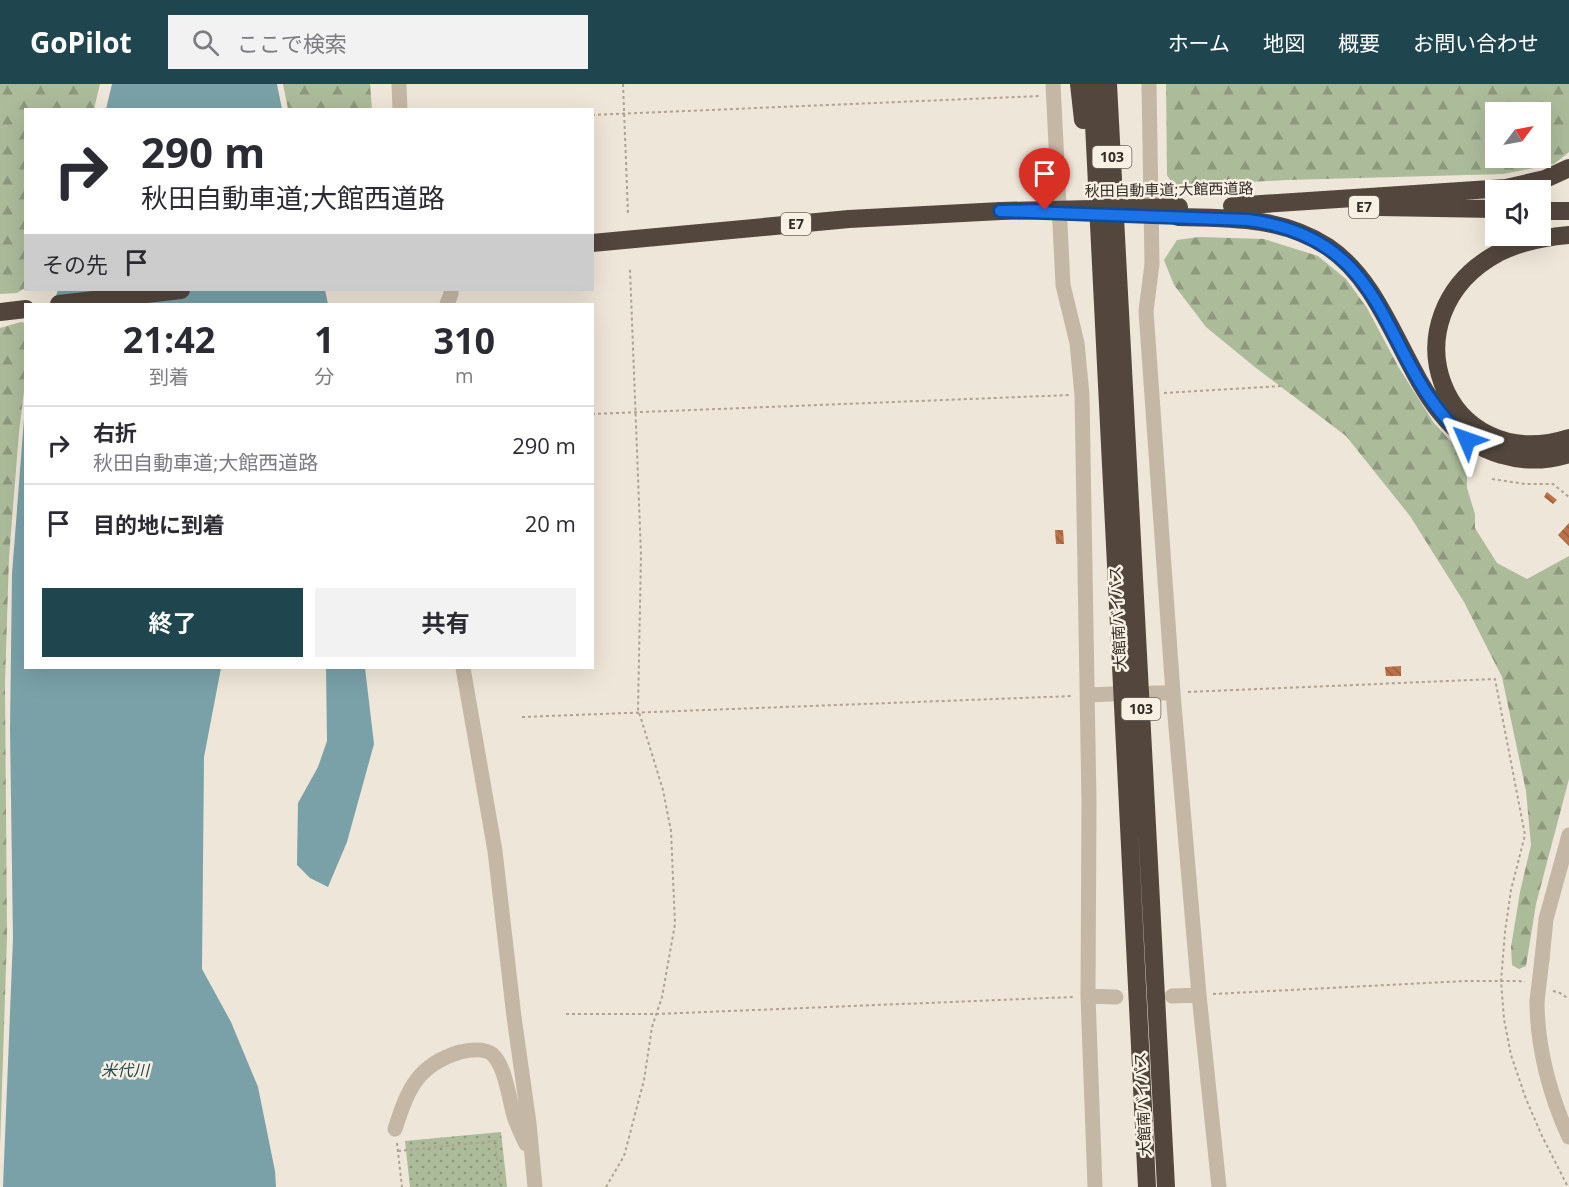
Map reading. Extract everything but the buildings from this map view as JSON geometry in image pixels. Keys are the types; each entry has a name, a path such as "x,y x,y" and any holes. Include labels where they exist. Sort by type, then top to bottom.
{"highway":[{"path":"1079,84 1102,306"},
{"name":"大館南バイパス","path":"1092,84 1147,1187"},
{"name":"大館南バイパス","path":"1108,84 1166,1187"},
{"path":"1113,84 1117,230"},
{"path":"1232,206 1506,188 1545,179 1569,168"},
{"name":"秋田自動車道;大館西道路","path":"594,243 849,219 1000,211 1179,212 1232,206 1485,209"},
{"path":"1551,211 1569,211"},
{"path":"1179,212 1272,223 1302,233 1329,248 1346,261 1372,294 1440,414 1467,440 1482,448 1512,458 1545,459 1569,454"},
{"path":"1569,235 1533,240 1514,246 1498,253 1469,274 1448,302 1436,336 1438,371 1454,406 1466,420 1498,439 1516,443 1536,444 1569,438"},
{"path":"68,303 171,291"},
{"path":"0,312 24,309"},
{"path":"1157,1034 1175,1187"},
{"path":"1138,1035 1139,1187"}],"street":[{"path":"399,84 400,108"},
{"path":"1149,84 1152,264 1146,311 1173,693 1199,995 1219,1187"},
{"path":"1054,90 1063,285 1077,343 1082,395 1088,695 1088,996 1095,1187"},
{"path":"463,669 495,851 535,1187"},
{"path":"1152,693 1173,693"},
{"path":"1088,695 1112,694"},
{"path":"1569,835 1546,919 1537,1001 1537,1026 1560,1116 1569,1137"},
{"path":"1172,996 1199,995"},
{"path":"1088,996 1116,997"},
{"path":"395,1128 405,1098 420,1073 445,1057 468,1050 484,1051 492,1054 502,1070 515,1118 532,1158"}],"path":[{"path":"623,84 628,214"},
{"path":"594,115 1054,90"},
{"path":"606,1187 624,1156 628,1141 644,1080 652,1027 662,997 675,924 671,831 663,790 638,700 641,555 630,269"},
{"path":"1152,394 1282,386"},
{"path":"594,414 1082,395"},
{"path":"1492,479 1525,484 1553,484 1569,497"},
{"path":"1173,693 1495,679 1525,835 1511,890 1501,981 1504,1019 1511,1055 1526,1099 1568,1187"},
{"path":"522,717 1088,695"},
{"path":"1199,995 1519,981"},
{"path":"566,1014 657,1014 1088,996"},
{"path":"402,1187 398,1151 495,1141 500,1187"}],"green space":[{"path":"0,84 100,84 94,108 24,108 24,289 17,293 0,294"},
{"path":"283,84 370,84 372,108 288,108"},
{"path":"1166,84 1569,84 1569,152 1554,164 1551,165 1551,102 1485,102 1485,168 1534,168 1503,174 1287,180 1174,186 1167,175"},
{"path":"1199,237 1264,239 1318,256 1346,279 1367,308 1399,368 1434,423 1467,459 1467,488 1475,514 1475,528 1497,563 1527,579 1569,556 1569,779 1536,904 1526,966 1519,969 1512,965 1511,947 1531,845 1526,791 1502,677 1464,602 1410,516 1346,436 1206,327 1174,285 1164,260 1177,240"},
{"path":"24,323 24,391 9,557 5,683 7,937 0,1147 0,328"},
{"path":"501,1132 507,1187 410,1187 405,1141"}],"water":[{"path":"112,84 277,84 282,108 106,108"},
{"path":"58,291 325,291 328,303 53,303"},
{"name":"米代川","path":"24,419 24,669 221,669 204,757 202,969 231,1022 258,1087 275,1171 276,1187 3,1187 13,938 10,729 12,574"},
{"path":"326,669 365,669 374,744 347,842 328,887 310,878 297,865 298,803 318,767 327,741"}],"route":[{"path":"1045,210 1000,211 1248,220 1293,229 1311,238 1346,261 1359,276 1384,314 1440,414 1467,440"}]}
